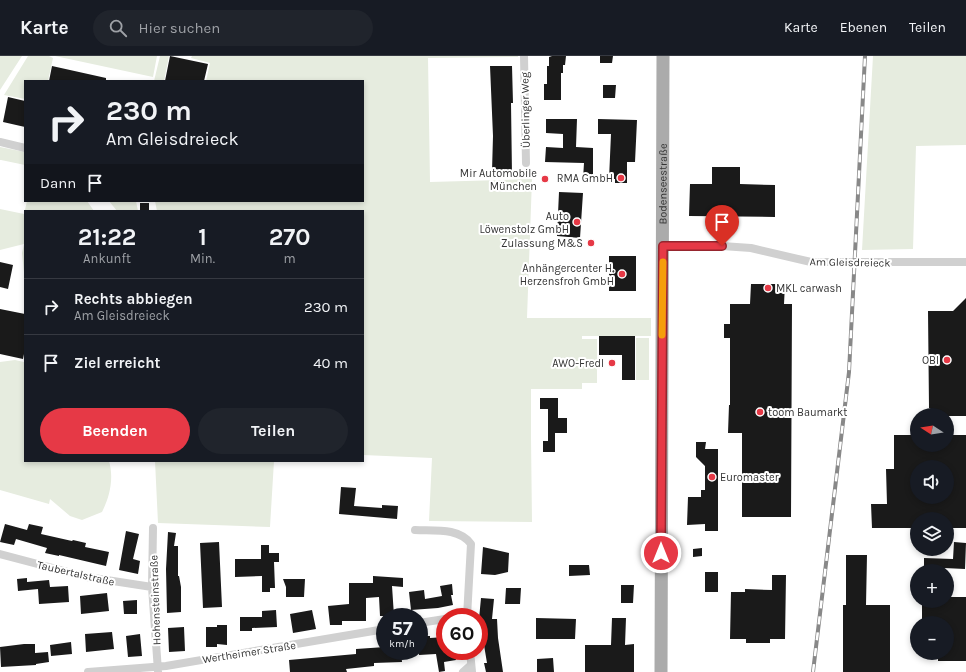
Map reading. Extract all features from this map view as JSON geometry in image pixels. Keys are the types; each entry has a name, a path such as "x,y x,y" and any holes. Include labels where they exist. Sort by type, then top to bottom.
{"main road":[{"name":"Bodenseestraße","path":"661,672 663,56"}],"street":[{"name":"Überlinger Weg","path":"524,56 526,163"},
{"path":"0,142 24,148"},
{"name":"Am Gleisdreieck","path":"663,246 722,246 751,248 811,262 966,262"},
{"name":"Hohensteinstraße","path":"153,528 152,588 158,669"},
{"path":"415,530 455,532 467,538 471,544 467,608"},
{"name":"Taubertalstraße","path":"0,554 87,578 152,588"},
{"name":"Wertheimer Straße","path":"88,672 158,669 376,631"},
{"path":"463,672 472,668"}],"shaded area":[{"path":"0,56 22,56 0,90"},
{"path":"28,56 49,56 53,58 48,80 24,80 24,99 4,95"},
{"path":"55,56 157,56 153,77"},
{"path":"160,56 169,56 164,80 154,80"},
{"path":"192,56 518,56 428,58 430,182 532,179 527,318 651,318 651,336 582,336 582,339 597,339 597,383 582,383 582,389 531,389 532,522 429,521 432,458 364,455 364,210 157,210 155,202 364,202 364,80 206,80 210,63 191,58"},
{"path":"873,56 966,56 966,145 916,146 913,249 862,250"},
{"path":"0,147 24,152 24,165 0,160"},
{"path":"27,202 88,202 93,210 25,210"},
{"path":"110,202 136,202 138,210 116,210"},
{"path":"0,209 24,214 24,244 0,250"},
{"path":"24,244 24,272 22,253"},
{"path":"636,338 649,338 649,380 636,380"},
{"path":"15,360 24,362 24,462 109,462 111,474 110,487 102,512 82,520 70,516 50,499 49,504 0,490 0,362"},
{"path":"155,462 274,462 270,527 158,523"}],"building":[{"path":"170,56 208,64 204,80 165,80"},
{"path":"566,56 565,65 563,65 563,73 561,73 561,100 544,100 544,84 547,84 547,66 549,66 549,57"},
{"path":"600,56 613,56 612,63 600,63"},
{"path":"52,66 106,78 106,80 49,80"},
{"path":"490,66 512,66 512,175 501,175 501,171 492,171 493,136"},
{"path":"603,85 616,85 615,98 603,98"},
{"path":"8,97 24,101 24,127 3,122"},
{"path":"546,119 577,119 576,147 593,148 593,179 583,179 584,163 545,162 546,147 563,148 563,134 546,133"},
{"path":"598,119 637,120 635,162 627,162 627,183 615,183 615,179 609,179 611,134 598,134"},
{"path":"712,167 740,167 740,184 775,185 775,217 689,216 690,184 712,184"},
{"path":"559,192 583,193 580,238 557,236"},
{"path":"140,203 149,203 149,210 140,210"},
{"name":"Anhängercenter H. Herzensfroh GmbH","path":"609,256 636,256 636,291 609,291"},
{"path":"0,262 13,265 8,289 0,287"},
{"name":"toom Baumarkt","path":"751,284 785,284 784,304 792,304 791,517 742,517 742,433 728,433 730,405 730,338 724,338 724,324 730,324 730,304 750,304"},
{"name":"OBI","path":"966,298 966,416 954,416 954,408 929,408 928,311 953,311"},
{"path":"0,309 24,314 23,359 0,354"},
{"path":"599,336 635,336 635,380 622,380 622,355 599,355"},
{"path":"540,398 558,398 558,418 567,418 567,433 555,433 555,452 543,452 543,441 548,441 548,409 540,409"},
{"path":"894,435 910,435 910,452 954,452 954,435 966,435 966,528 954,528 954,512 910,512 910,528 872,528 871,504 887,504 886,469 894,469"},
{"name":"Euromaster","path":"696,442 706,442 705,449 718,449 718,531 705,531 705,524 687,525 688,497 701,497 701,490 705,490 705,466 696,457"},
{"path":"341,487 356,488 354,506 382,508 382,505 398,506 397,519 339,514"},
{"path":"5,524 27,530 29,524 43,527 41,534 86,543 85,547 109,552 106,566 45,553 47,548 16,539 14,545 0,542"},
{"path":"126,531 139,534 133,559 140,561 138,574 119,570"},
{"path":"168,532 176,533 174,546 178,546 178,576 181,587 181,612 167,613 166,569"},
{"path":"219,542 222,607 203,608 200,543"},
{"path":"954,542 966,543 965,569 954,568 954,564 924,564 924,558 953,559"},
{"path":"261,545 269,545 269,553 279,553 279,562 274,562 275,588 270,588 270,592 262,592 262,576 235,577 235,559 261,559"},
{"path":"483,547 509,553 508,572 495,575 481,574"},
{"path":"702,548 702,556 693,557 693,549"},
{"path":"846,555 867,555 866,605 890,605 890,672 843,672 843,605 846,605"},
{"path":"569,565 589,565 590,575 569,576"},
{"path":"705,572 718,572 718,592 705,592"},
{"path":"772,575 786,575 785,639 770,639 770,643 746,643 746,639 730,639 731,592 745,592 745,589 772,590"},
{"path":"373,576 403,578 403,587 392,586 393,608 380,608 379,597 366,598 366,621 342,621 342,625 330,625 328,606 349,604 349,583 373,583"},
{"path":"27,578 27,582 49,580 50,587 68,586 69,602 39,604 38,589 18,591 17,579"},
{"path":"283,579 305,579 304,597 286,597 286,587"},
{"path":"452,584 453,595 451,595 453,605 428,609 411,608 409,592 424,590 425,599 442,596 440,586"},
{"path":"621,585 634,585 633,603 621,603"},
{"path":"506,588 521,588 520,604 505,604"},
{"path":"107,593 109,611 81,614 80,596"},
{"path":"954,597 966,597 966,661 938,661 954,660 954,616 922,616 922,608 954,608"},
{"path":"481,598 494,599 492,619 497,619 503,672 486,672 484,663 487,663 486,660 488,660 488,608 480,608"},
{"path":"137,600 137,614 124,614 123,601"},
{"path":"276,610 277,627 252,628 252,631 240,631 240,617 262,617 262,611"},
{"path":"312,610 316,629 293,633 290,614"},
{"path":"536,618 576,619 575,639 536,639"},
{"path":"612,618 626,618 625,645 634,644 634,672 585,672 585,645 611,645"},
{"path":"217,625 227,625 227,645 217,644 217,647 206,647 206,627 217,627"},
{"path":"184,627 185,651 169,652 168,628"},
{"path":"112,632 114,649 86,652 85,634"},
{"path":"140,634 142,656 128,657 126,636"},
{"path":"428,636 430,636 430,638 436,638 436,654 428,654"},
{"path":"71,642 72,654 51,656 50,645"},
{"path":"35,644 35,653 48,652 49,662 36,665 1,667 0,647"},
{"path":"376,648 376,660 402,660 402,662 374,663 374,666 346,669 347,672 290,672 289,660 356,654 356,649"},
{"path":"553,658 554,672 537,672 537,659"},
{"path":"437,660 456,660 444,662 445,671 439,672"}],"railway":[{"path":"813,672 849,372 865,56"}],"slow traffic":[{"path":"662,335 663,262"}],"place":[{"name":"RMA GmbH","path":"621,178"},
{"name":"Mir Automobile München","path":"545,179"},
{"name":"Auto Löwenstolz GmbH","path":"577,222"},
{"name":"Zulassung M&S","path":"591,243"},
{"name":"Anhängercenter H. Herzensfroh GmbH","path":"622,274"},
{"name":"MKL carwash","path":"768,288"},
{"name":"OBI","path":"947,360"},
{"name":"AWO-Fredl","path":"612,363"},
{"name":"toom Baumarkt","path":"760,412"},
{"name":"Euromaster","path":"712,477"}],"route":[{"path":"661,553 663,246 722,246"}]}
